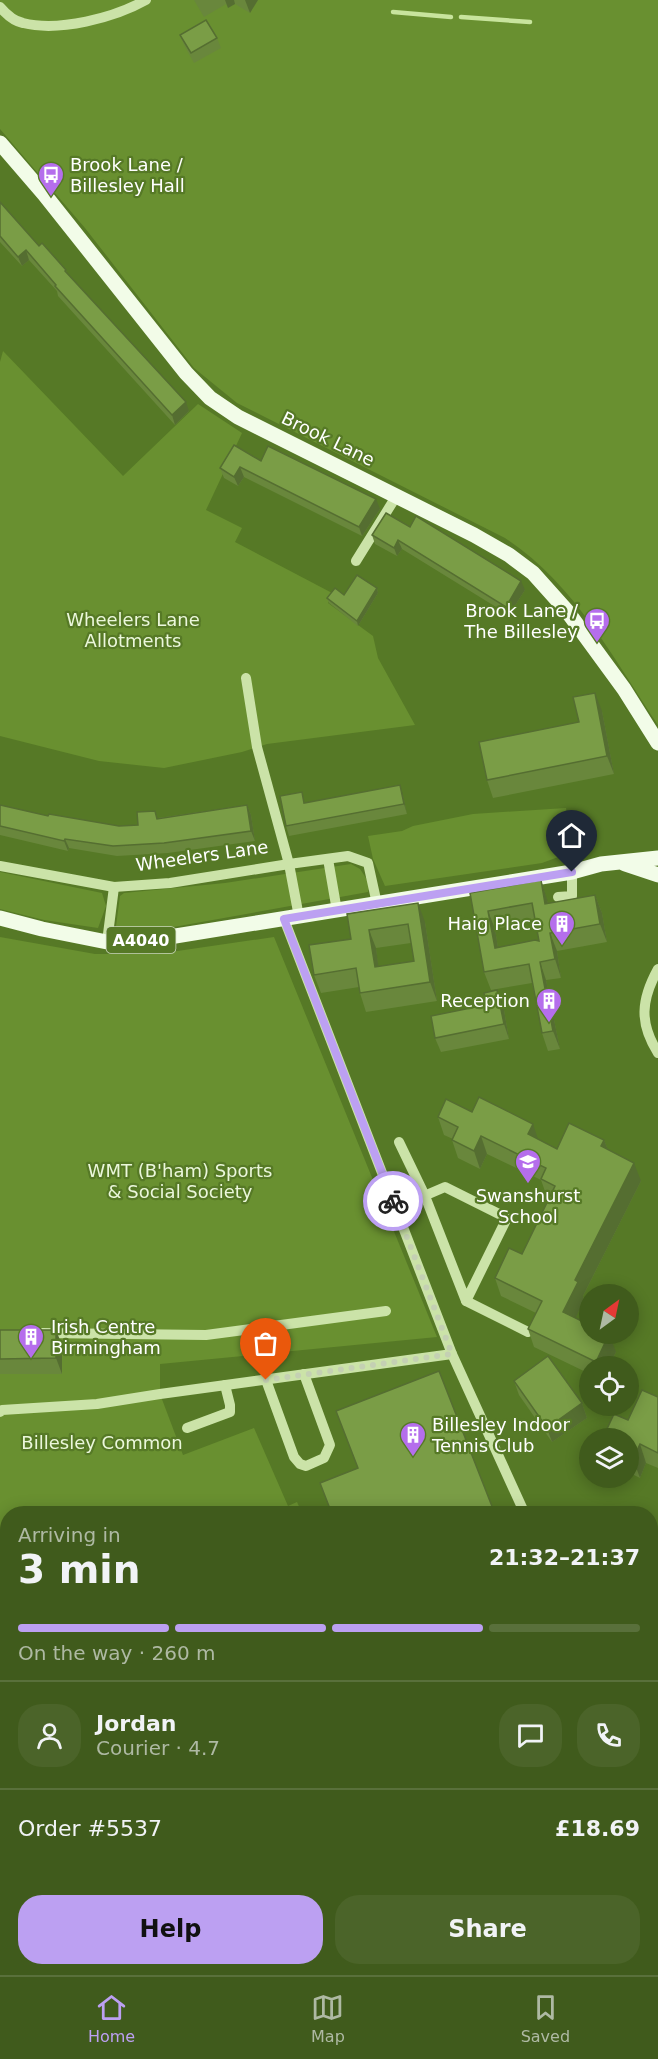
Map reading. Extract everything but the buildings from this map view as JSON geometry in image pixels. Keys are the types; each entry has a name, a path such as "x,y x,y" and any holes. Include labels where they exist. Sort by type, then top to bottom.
{"main road":[{"name":"Brook Lane","path":"0,142 52,203 186,373 210,398 238,417 474,535 509,555 533,573 567,611 624,689 658,743"},
{"name":"A4040","path":"0,918 107,942 163,938 572,872 620,861 658,858"},
{"path":"620,861 658,875"}],"street":[{"path":"0,7 13,19 42,26 83,23 104,18 146,0"},
{"path":"356,561 397,495"},
{"path":"246,678 257,747 289,864 299,916"},
{"name":"Wheelers Lane","path":"0,866 114,887 170,884 348,856 368,863 377,904"},
{"path":"328,859 337,911"},
{"path":"558,897 572,896 572,872"},
{"path":"107,942 114,887"},
{"path":"284,919 452,1354 521,1506"},
{"path":"658,969 649,985 644,1010 648,1036 658,1053"},
{"path":"399,1142 425,1196 466,1301 528,1332"},
{"path":"396,1208 445,1187 507,1218 466,1301"},
{"path":"34,1332 206,1335 386,1311"},
{"path":"0,1412 2,1410 97,1404 452,1354"},
{"path":"266,1380 294,1457 300,1464 306,1466 324,1458 330,1445 304,1374"},
{"path":"187,1428 230,1412 225,1385"}],"green space":[{"path":"0,0 658,0 658,725 608,648 572,599 529,556 505,538 237,403 194,368 85,228 0,129"},
{"name":"Wheelers Lane Allotments","path":"3,351 123,476 198,404 242,433 206,510 242,528 235,542 334,594 328,603 373,636 378,658 415,725 267,744 242,752 164,768 99,761 0,736 0,362"},
{"path":"566,808 567,827 561,856 542,863 385,886 373,859 368,836 402,831 413,826 473,814"},
{"path":"351,864 360,869 370,884 368,892 140,933 120,931 116,926 120,896 124,893 225,883"},
{"path":"0,872 102,893 106,906 98,928 44,920 0,909"},
{"name":"WMT (B'ham) Sports & Social Society","path":"0,937 95,954 157,954 274,937 437,1337 160,1364 160,1394 183,1455 254,1428 288,1506 0,1506"}],"waterway":[{"path":"393,12 451,17"},
{"path":"461,17 530,22"}],"way so far":[{"path":"266,1380 452,1354 393,1201"}],"place":[{"name":"Brook Lane / Billesley Hall","path":"51,198"},
{"name":"Brook Lane / The Billesley","path":"597,644"},
{"name":"Haig Place","path":"562,947"},
{"name":"Reception","path":"549,1024"},
{"name":"Swanshurst School","path":"528,1185"},
{"name":"Irish Centre Birmingham","path":"31,1360"},
{"name":"Billesley Indoor Tennis Club","path":"413,1458"}],"route":[{"path":"393,1201 284,919 572,872"}],"park label":[{"name":"Billesley Common","path":"102,1443"}]}
